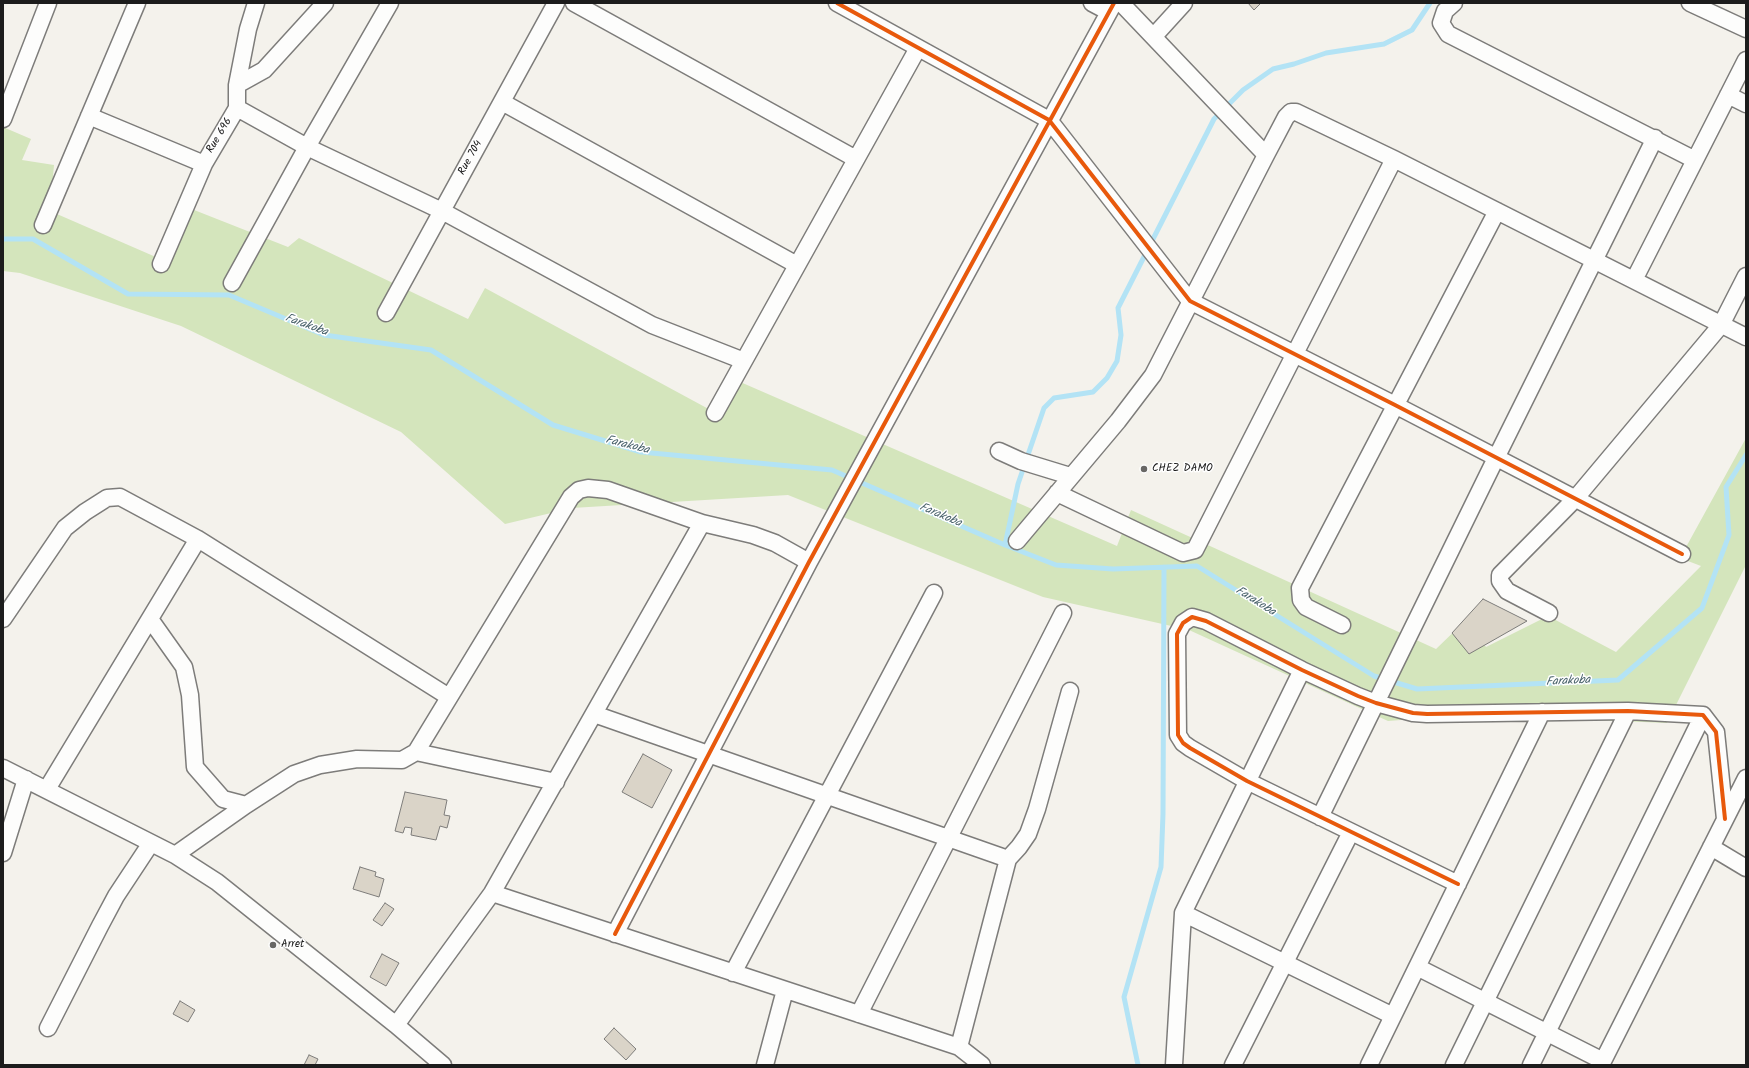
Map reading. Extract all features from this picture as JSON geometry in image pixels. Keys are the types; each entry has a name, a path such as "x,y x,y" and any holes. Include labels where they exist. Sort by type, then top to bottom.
{"street":[{"path":"3,119 48,3"},
{"path":"43,225 137,3"},
{"name":"Rue 696","path":"161,264 204,164 238,108 238,85 248,29 256,3"},
{"path":"238,85 264,70 325,3"},
{"path":"232,283 307,147 390,3"},
{"name":"Rue 704","path":"386,313 556,3"},
{"path":"574,3 856,159"},
{"path":"837,3 1049,120 1190,301 1296,354 1682,554"},
{"path":"1092,3 1114,6 1154,36 1266,155"},
{"path":"1154,36 1184,3"},
{"path":"1454,3 1445,11 1441,23 1448,34 1655,138 1695,160"},
{"path":"1690,3 1746,29"},
{"path":"615,934 809,562 1049,120 1114,6"},
{"path":"715,412 918,48"},
{"path":"1634,280 1746,60"},
{"path":"1728,95 1746,104"},
{"path":"502,102 797,265"},
{"path":"238,108 307,147 442,211 652,325 744,361"},
{"path":"1017,541 1070,476 1118,421 1152,375 1286,117 1291,112 1296,112 1394,159 1746,337"},
{"path":"89,116 204,164"},
{"path":"1320,817 1655,138"},
{"path":"1057,493 1183,553 1195,550 1394,159"},
{"path":"1342,625 1306,607 1301,600 1300,588 1497,211"},
{"path":"1548,614 1507,591 1500,581 1500,575 1576,499 1721,325 1746,276"},
{"path":"999,450 1027,463 1070,476"},
{"path":"175,855 246,805 294,774 320,765 357,759 402,760 416,752 571,497 579,490 588,488 608,490 702,523 753,535 775,543 809,562"},
{"path":"3,619 65,528 85,512 107,498 120,497 198,539 449,697"},
{"path":"396,1025 492,893 702,523"},
{"path":"47,789 198,539"},
{"path":"733,973 934,593"},
{"path":"859,1014 1063,614"},
{"path":"1458,884 1248,782 1182,743 1178,735 1177,634 1183,623 1192,617 1206,621 1302,670 1379,698 1413,713 1628,711 1703,715 1716,732 1725,819"},
{"path":"150,619 184,667 190,695 195,767 223,799 246,805"},
{"path":"1174,1065 1183,913 1302,670"},
{"path":"959,1048 1008,859 1028,834 1037,809 1070,691"},
{"path":"1454,1065 1628,711"},
{"path":"1369,1065 1542,712"},
{"path":"594,714 1008,859"},
{"path":"1531,1065 1703,715"},
{"path":"416,752 556,782"},
{"path":"3,768 151,842 175,855 217,882 396,1025 443,1065"},
{"path":"1417,967 1547,1033 1602,1063 1746,778"},
{"path":"3,853 26,779"},
{"path":"1233,1065 1352,832"},
{"path":"48,1028 116,896 151,842"},
{"path":"1711,847 1746,868"},
{"path":"492,893 959,1048 982,1065"},
{"path":"1183,913 1393,1016"},
{"path":"765,1065 785,990"}],"green space":[{"path":"3,127 31,139 22,160 54,165 50,211 165,261 184,206 288,247 299,238 468,319 485,288 716,413 738,381 1117,546 1131,510 1436,649 1466,620 1486,647 1548,616 1616,652 1701,566 1680,558 1746,438 1746,565 1667,723 1466,715 1388,721 1189,630 1043,597 788,495 572,508 505,524 401,432 181,326 20,273 3,271"}],"building":[{"path":"1248,3 1261,3 1254,10"},
{"path":"1483,599 1527,621 1469,654 1452,633"},
{"path":"643,754 672,770 652,808 622,792"},
{"path":"405,792 447,800 444,815 450,816 447,828 440,826 436,840 411,835 412,828 405,827 403,833 395,831"},
{"path":"360,867 376,872 375,876 384,879 379,897 353,889"},
{"path":"385,903 394,909 382,926 373,920"},
{"path":"382,954 399,963 386,986 370,977"},
{"path":"180,1001 195,1010 188,1022 173,1014"},
{"path":"614,1028 636,1049 626,1060 604,1039"},
{"path":"309,1055 318,1059 315,1065 304,1065"}],"waterway":[{"path":"1005,545 1018,484 1044,408 1054,398 1093,392 1107,378 1117,361 1121,335 1118,308 1214,119 1243,90 1273,69 1294,64 1326,53 1384,44 1412,30 1430,3"},
{"name":"Farakoba","path":"3,239 33,239 128,294 229,295 324,335 431,350 553,425 641,452 832,470 1005,545 1056,565 1113,569 1197,566 1374,676 1417,689 1618,680 1702,608 1729,535 1726,487 1746,455"},
{"path":"1138,1065 1124,997 1161,867 1163,814 1164,567"}],"cycle path":[{"path":"837,3 1049,120 1190,301 1395,405 1682,554"},
{"path":"615,934 809,562 1114,3"},
{"path":"1458,884 1247,781 1183,743 1178,735 1177,634 1183,623 1192,617 1206,621 1302,670 1358,696 1376,703 1413,713 1628,711 1703,715 1716,732 1725,819"}],"place":[{"name":"CHEZ DAMO","path":"1144,469"},
{"name":"Arret","path":"273,945"}]}
